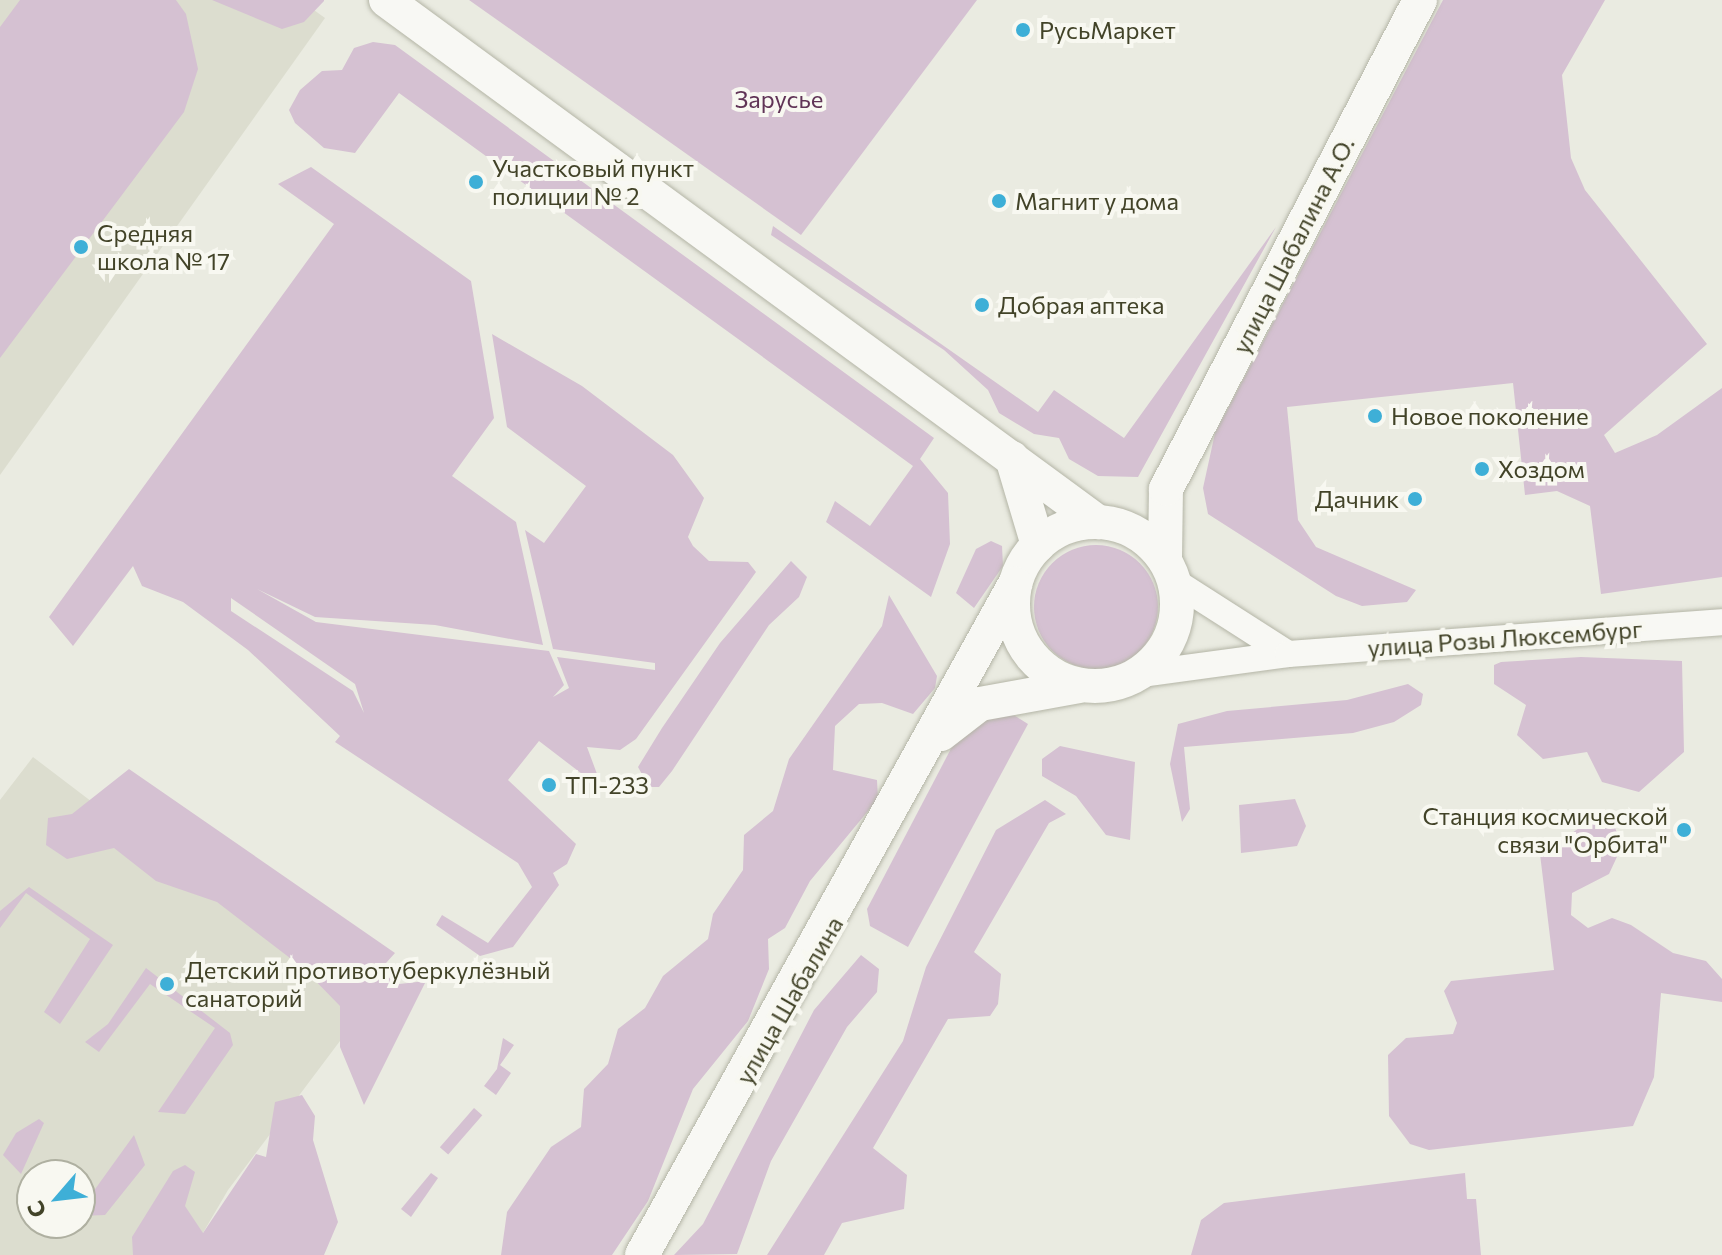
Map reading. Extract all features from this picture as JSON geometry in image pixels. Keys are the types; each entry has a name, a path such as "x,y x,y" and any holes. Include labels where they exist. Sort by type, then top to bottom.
{"street":[{"path":"386,0 1012,458 1105,523 1142,536 1170,570 1288,654"},
{"name":"улица Шабалина А.О.","path":"1166,489 1420,0"},
{"path":"1012,458 1038,545"},
{"path":"931,742 980,704 1080,686 1141,674 1176,623 1166,489 1105,523 1066,527 1038,545 1015,584 1022,644 1046,671 1080,686"},
{"name":"улица Шабалина","path":"642,1255 931,742 1015,584"},
{"name":"улица Розы Люксембург","path":"1141,674 1288,654 1722,622"}],"shaded area":[{"name":"Средняя школа № 17","path":"0,0 300,0 325,18 0,475"},
{"name":"Детский противотуберкулёзный санаторий","path":"33,757 364,1009 228,1190 190,1255 0,1255 0,800"}],"green space":[{"path":"20,0 176,0 186,14 198,69 184,112 0,358 0,27"},
{"path":"212,0 324,1 304,22 282,29"},
{"name":"Зарусье","path":"469,0 977,0 801,235"},
{"path":"1443,0 1605,0 1562,75 1571,158 1585,190 1707,344 1604,435 1615,453 1657,435 1722,388 1722,577 1601,594 1590,506 1557,491 1525,495 1513,383 1287,407 1298,520 1316,547 1416,590 1407,602 1362,606 1336,596 1208,514 1203,488 1215,433"},
{"path":"373,42 395,45 934,438 920,459 948,493 950,544 931,597 826,522 835,501 870,526 913,466 399,93 355,153 324,148 295,123 289,110 300,90 322,71 342,70 354,48"},
{"path":"311,167 471,281 494,418 452,476 516,522 543,645 435,625 315,617 257,589 316,622 549,651 564,685 553,697 569,688 557,657 655,670 655,663 553,649 525,530 544,543 586,486 507,427 492,334 582,386 673,455 704,498 688,537 693,546 709,561 748,562 756,572 636,739 620,750 587,747 603,790 539,741 508,780 576,844 567,864 553,873 559,885 513,947 480,956 436,925 442,915 488,943 532,887 518,863 335,742 340,736 248,650 183,602 142,586 133,566 73,646 49,617 334,224 278,184","holes":["231,598 355,684 364,713 353,691 231,611"]},
{"path":"773,226 1038,412 1054,390 1124,438 1276,227 1138,477 1098,476 1069,459 1059,438 1034,434 999,413 988,390 944,350 771,235"},
{"path":"991,541 1002,546 1003,566 974,608 956,593 976,549"},
{"path":"1096,545 1120,550 1140,563 1153,583 1158,607 1153,631 1140,651 1120,664 1096,669 1072,664 1052,651 1039,631 1034,607 1039,583 1052,563 1072,550"},
{"path":"791,561 807,577 799,597 769,625 672,771 659,787 649,787 638,767 662,728 720,643"},
{"path":"889,595 937,676 935,688 913,714 882,703 859,704 835,726 833,770 877,780 878,799 810,881 785,928 768,939 769,969 748,1021 693,1089 648,1201 612,1255 501,1255 507,1212 551,1147 581,1127 584,1089 608,1064 618,1029 645,1008 663,976 708,939 713,914 743,870 744,835 773,811 789,759 882,626"},
{"path":"1581,657 1682,661 1684,752 1639,792 1602,782 1587,752 1543,759 1517,735 1526,705 1494,684 1494,665 1501,662"},
{"path":"1408,684 1423,694 1421,705 1394,722 1353,733 1184,747 1190,809 1182,822 1170,764 1178,724 1227,711 1347,700"},
{"path":"1012,714 1028,724 908,947 870,926 867,909 955,741 972,722"},
{"path":"1060,746 1135,762 1130,840 1106,835 1076,796 1042,776 1042,759"},
{"path":"129,769 395,953 386,963 388,977 399,984 426,981 364,1105 340,1047 340,1006 303,968 217,902 156,881 114,848 67,859 46,845 48,818 72,814"},
{"path":"1295,799 1306,826 1297,846 1241,853 1239,805"},
{"path":"1045,800 1066,814 1049,823 974,952 1001,974 998,1004 990,1016 948,1019 873,1148 907,1175 904,1209 842,1223 824,1255 767,1255 903,1041 926,967 996,830"},
{"path":"1599,815 1611,817 1622,846 1609,874 1572,893 1571,915 1588,928 1612,918 1631,925 1673,953 1706,961 1722,979 1722,1002 1661,993 1654,1077 1633,1126 1429,1150 1410,1144 1389,1116 1388,1055 1406,1038 1453,1034 1457,1023 1444,991 1451,981 1554,970 1540,854"},
{"path":"29,887 113,945 60,1024 44,1012 90,939 26,893 0,928 0,911"},
{"path":"861,955 879,969 877,992 847,1027 771,1161 737,1254 674,1255 703,1224 814,1010"},
{"path":"146,968 230,1033 233,1045 185,1114 158,1112 215,1028 150,984 99,1052 85,1042 108,1024"},
{"path":"503,1038 514,1045 500,1065 511,1073 496,1095 484,1086 497,1069"},
{"path":"302,1095 315,1116 313,1140 338,1222 324,1255 133,1255 132,1237 173,1171 185,1165 195,1172 185,1206 203,1233 256,1154 266,1157 275,1102"},
{"path":"474,1108 482,1115 448,1154 440,1147"},
{"path":"39,1119 44,1123 28,1159 16,1159 16,1169 3,1155 16,1133"},
{"path":"134,1135 145,1165 105,1215 96,1215 96,1188"},
{"path":"431,1173 438,1178 411,1217 401,1209"},
{"path":"1465,1173 1467,1199 1476,1199 1481,1255 1191,1255 1201,1220 1224,1203"}],"place":[{"name":"РусьМаркет","path":"1023,30"},
{"name":"Участковый пункт полиции № 2","path":"476,182"},
{"name":"Магнит у дома","path":"999,201"},
{"name":"Средняя школа № 17","path":"81,247"},
{"name":"Добрая аптека","path":"982,305"},
{"name":"Новое поколение","path":"1375,416"},
{"name":"Хоздом","path":"1482,469"},
{"name":"Дачник","path":"1415,499"},
{"name":"ТП-233","path":"549,785"},
{"name":"Станция космической связи \"Орбита\"","path":"1684,830"},
{"name":"Детский противотуберкулёзный санаторий","path":"167,984"}]}
